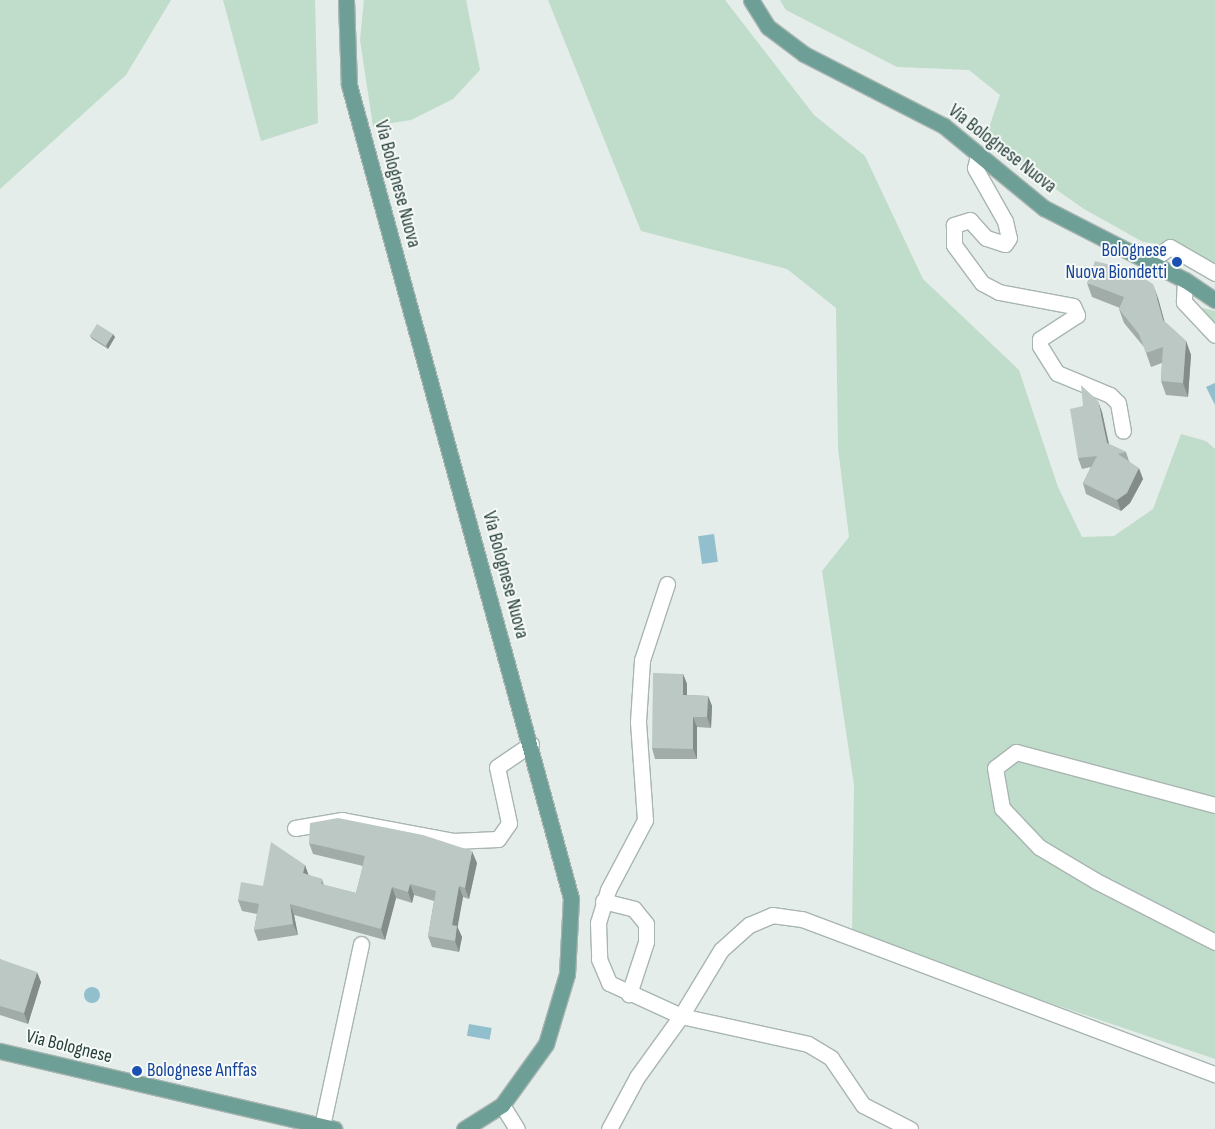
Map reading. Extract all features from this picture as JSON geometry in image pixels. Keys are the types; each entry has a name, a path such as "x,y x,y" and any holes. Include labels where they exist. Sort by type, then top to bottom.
{"main road":[{"name":"Via Bolognese Nuova","path":"346,0 349,85 563,855 572,898 567,974 546,1044 502,1106 464,1129"},
{"name":"Via Bolognese Nuova","path":"751,0 778,37 944,126 978,156 1044,208 1150,261 1185,280 1212,298"},
{"name":"Via Bolognese","path":"0,1051 328,1128"}],"street":[{"path":"978,156 974,168 1005,221 1009,238 1005,244 986,238 970,220 954,225 954,245 982,283 999,292 1072,306 1077,315 1040,338 1040,346 1057,373 1110,395 1118,403 1123,431"},
{"path":"1150,261 1170,247 1215,273 1212,298"},
{"path":"1185,280 1184,302 1215,335"},
{"path":"667,584 642,660 638,722 645,820 603,901 598,923 599,959 609,983 629,994 681,1016 808,1044 831,1058 864,1104 910,1129"},
{"path":"295,828 342,820 453,841 498,839 509,823 497,766 531,744"},
{"path":"1215,805 1016,752 995,768 1002,808 1039,847 1096,882 1215,942"},
{"path":"603,901 634,909 646,924 646,942 629,994"},
{"path":"609,1129 637,1077 681,1016 722,950 750,925 772,915 802,919 1215,1074"},
{"path":"328,1128 361,944"},
{"path":"502,1106 517,1129"}],"green space":[{"path":"0,0 171,0 126,75 0,189"},
{"path":"223,0 315,0 318,123 261,141"},
{"path":"364,0 466,0 480,70 453,99 411,120 373,126 360,40"},
{"path":"548,0 725,0 814,115 865,156 923,279 1019,370 1058,487 1082,537 1114,536 1153,509 1181,434 1206,441 1215,449 1215,1059 852,936 854,785 822,571 849,537 838,448 836,308 787,269 641,231"},
{"path":"780,0 1215,0 1215,265 1176,246 1143,242 1084,209 985,140 1000,95 969,70 897,67 786,10"},
{"path":"1195,306 1215,311 1215,327"}],"water":[{"path":"1215,383 1215,405 1206,387"},
{"path":"714,534 718,562 702,564 698,536"},
{"path":"92,987 100,995 92,1003 84,995"},
{"path":"469,1024 492,1028 490,1040 467,1036"}],"building":[{"path":"1095,261 1131,270 1153,284 1163,320 1186,341 1183,383 1161,381 1163,347 1146,353 1139,334 1119,309 1124,297 1087,283"},
{"path":"97,324 113,334 106,346 90,336"},
{"path":"1081,385 1098,401 1107,443 1126,452 1118,454 1139,468 1127,493 1117,500 1083,483 1097,456 1078,458 1070,409 1083,406"},
{"path":"653,673 683,674 683,695 708,696 707,717 693,717 693,749 652,748"},
{"path":"338,818 423,835 472,851 465,888 459,886 452,925 457,926 455,941 428,936 436,891 410,884 408,892 392,887 381,929 290,904 293,924 254,930 259,904 238,900 241,882 263,886 271,842 305,865 303,873 322,879 321,884 356,893 365,856 309,843 310,823"},
{"path":"0,959 37,972 24,1013 0,1006"}],"place":[{"name":"Bolognese Nuova Biondetti","path":"1177,262"},
{"name":"Bolognese Anffas","path":"137,1071"}]}
